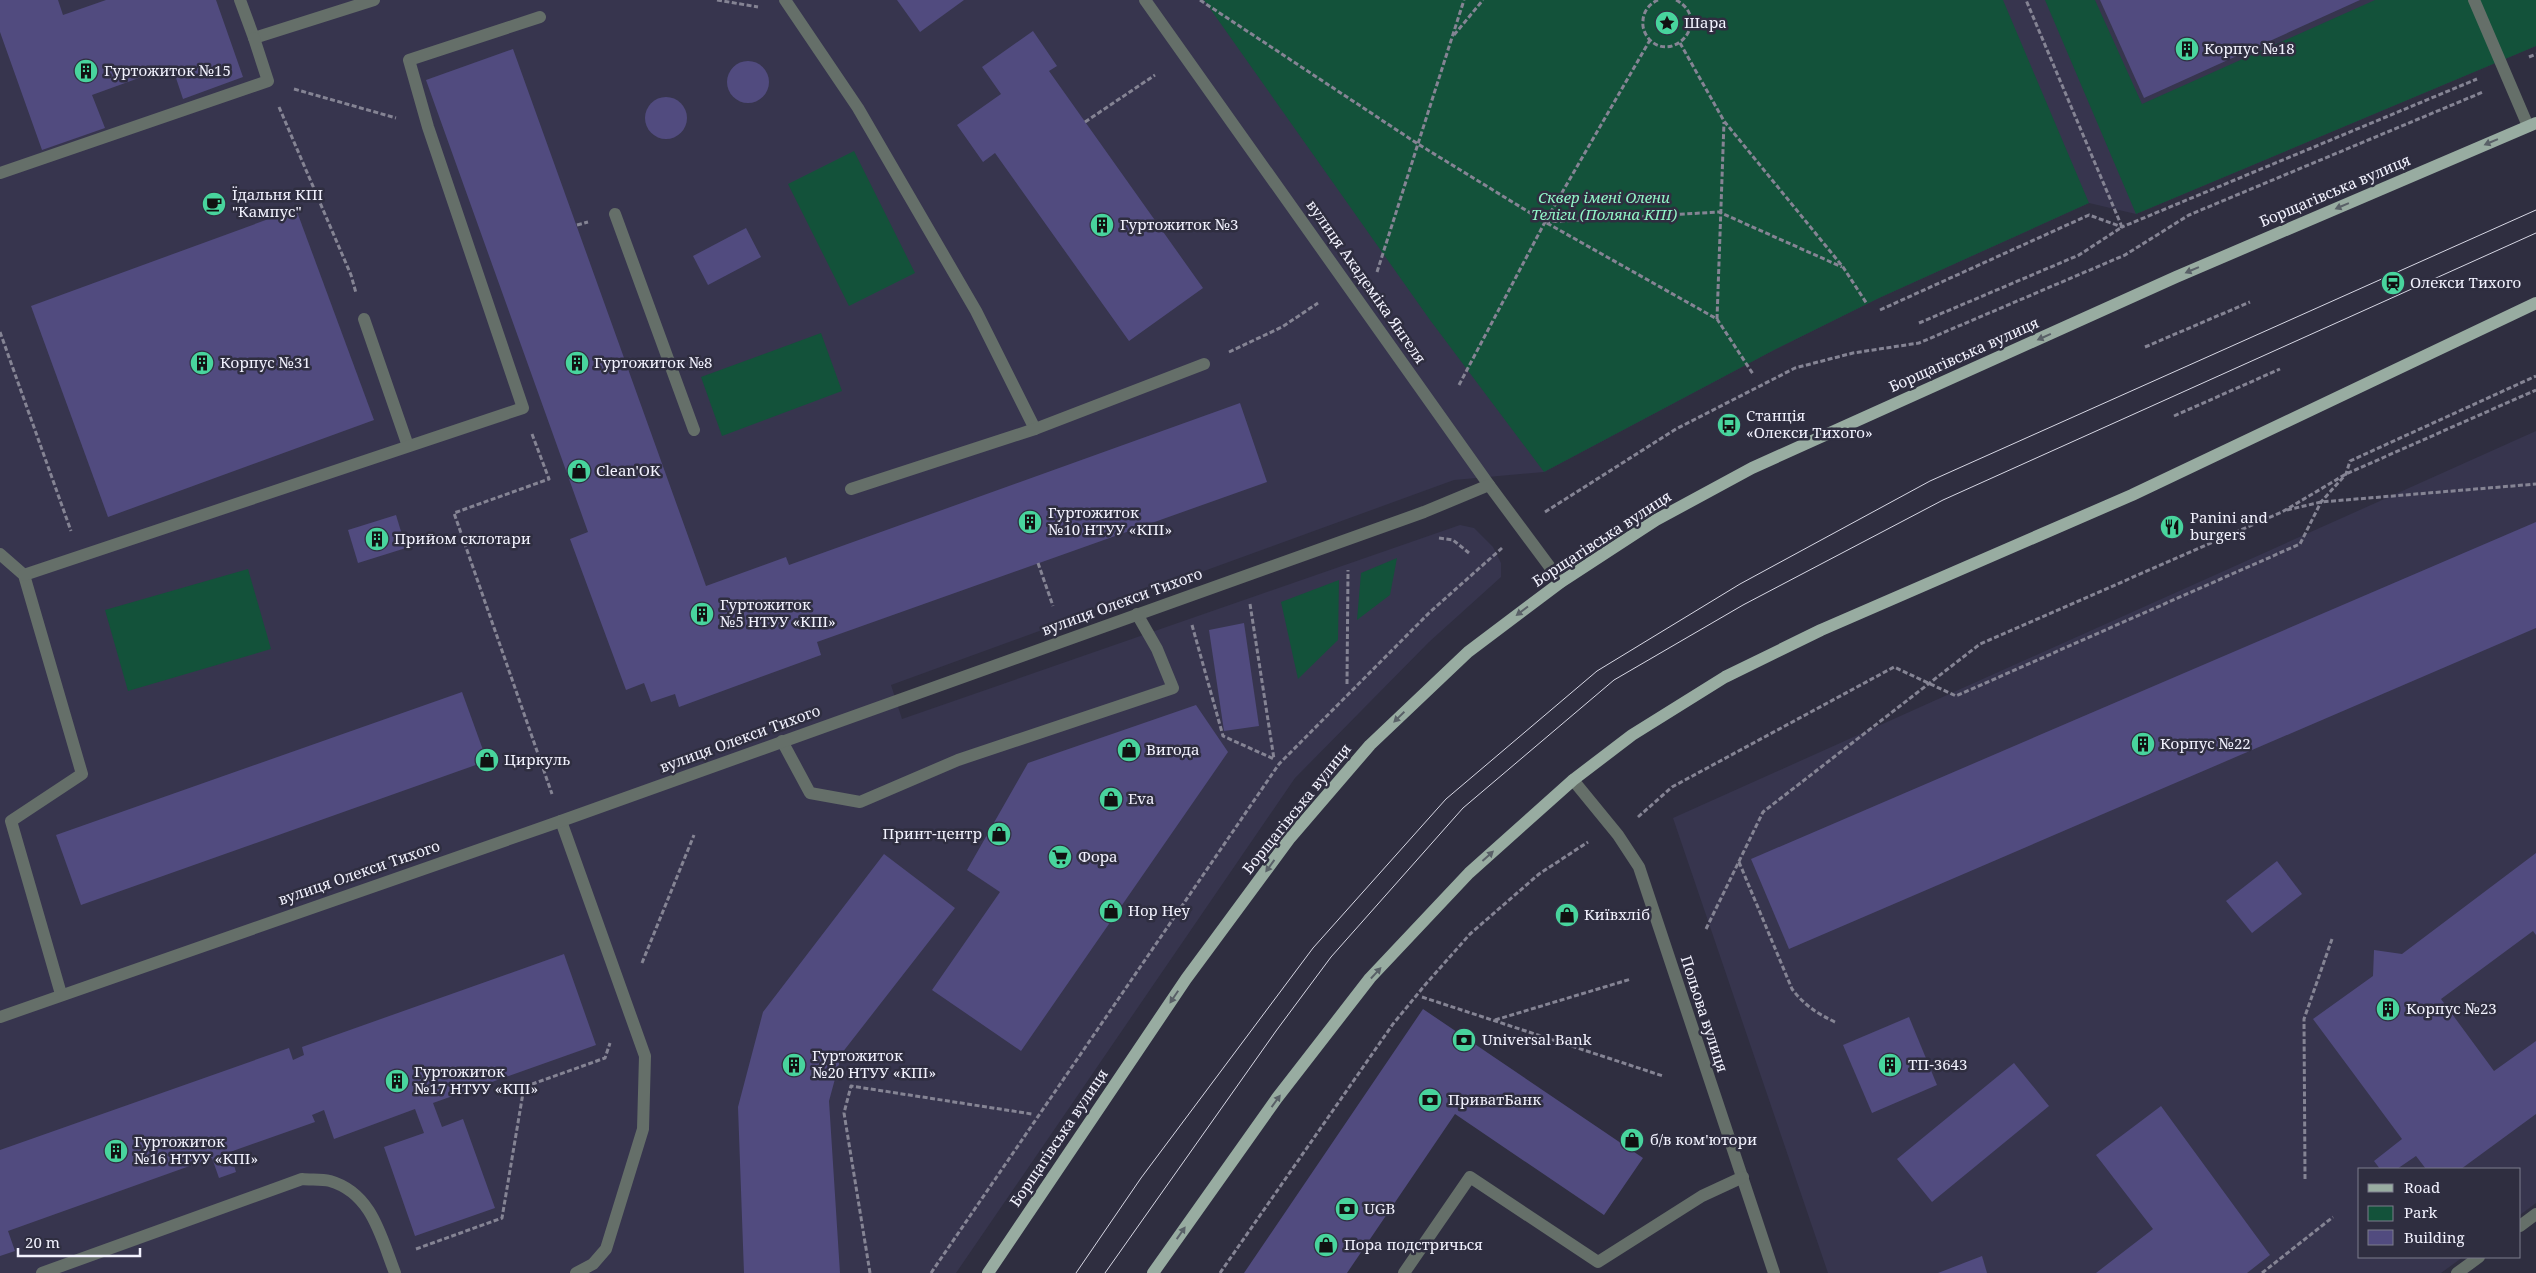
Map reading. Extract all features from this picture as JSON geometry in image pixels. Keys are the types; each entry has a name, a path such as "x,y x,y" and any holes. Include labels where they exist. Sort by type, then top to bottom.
{"main road":[{"name":"Борщагівська вулиця","path":"988,1273 1186,979 1290,838 1370,745 1468,652 1561,582 1656,520 1752,468 2176,277 2532,125"},
{"path":"1153,1273 1277,1098 1370,978 1469,873 1573,780 1632,735 1725,677 1821,630 2132,495 2536,303"}],"street":[{"path":"0,173 268,81 240,0"},
{"path":"254,38 374,0"},
{"path":"785,0 863,116 976,311 1034,429"},
{"name":"вулиця Академіка Янгеля","path":"1145,0 1561,582"},
{"path":"2474,0 2509,81 2532,125"},
{"path":"24,575 79,555 523,408 428,127 409,60 540,17"},
{"path":"615,214 694,430"},
{"path":"364,319 408,446"},
{"path":"851,490 1034,429 1204,364"},
{"name":"вулиця Олекси Тихого","path":"0,1016 561,820 1424,512 1490,485"},
{"path":"0,554 24,575 82,774 11,821 61,994"},
{"path":"782,741 810,793 860,802 958,760 1173,688 1157,649 1138,614"},
{"name":"Польова вулиця","path":"1573,780 1618,835 1639,867 1774,1273"},
{"path":"561,820 645,1056 643,1129 606,1249 594,1264 576,1273"},
{"path":"1404,1273 1470,1177 1598,1262 1702,1196 1743,1176"},
{"path":"42,1273 302,1179 329,1181 354,1192 371,1212 395,1273"},
{"path":"2521,1225 2536,1214"},
{"path":"2457,1273 2478,1258"}],"path":[{"path":"717,0 793,13"},
{"path":"1200,0 1418,144 1545,222 1717,319 1753,374"},
{"path":"1377,272 1464,0"},
{"path":"1452,37 1483,0"},
{"path":"1655,1 1644,13 1643,27 1650,40 1665,46 1680,43 1689,33 1691,20 1682,2 1676,0"},
{"path":"2026,0 2122,227"},
{"path":"1459,385 1545,222 1650,40"},
{"path":"1680,43 1724,121 1843,267 1867,304"},
{"path":"1920,323 2079,255 2122,227 2536,54"},
{"path":"1085,122 1155,75"},
{"path":"268,81 428,127"},
{"path":"268,81 351,275"},
{"path":"931,1273 1278,764 1430,612 1522,530 1558,502 1676,429 1795,368 1853,353 1919,343 2125,255 2189,215 2509,81"},
{"path":"1717,319 1719,212 1724,121"},
{"path":"1545,222 1719,212 1843,267"},
{"path":"1880,310 2089,215 2122,227"},
{"path":"2145,347 2250,302"},
{"path":"1204,364 1282,327 1318,303"},
{"path":"0,332 79,555"},
{"path":"2174,416 2280,369"},
{"path":"1220,1273 1393,1024 1470,934 1539,874 1596,838 1618,835 1672,787 1894,667 1956,696 2300,544 2321,502 2346,474 2350,461 2536,376"},
{"path":"1706,929 1763,812 1980,644 2282,512 2346,474 2536,390"},
{"path":"523,408 549,479 454,513 561,820"},
{"path":"2282,512 2321,502 2536,484"},
{"path":"1433,537 1453,540 1470,553"},
{"path":"1038,563 1053,606"},
{"path":"1347,684 1348,564"},
{"path":"1191,622 1223,736 1274,760 1250,600"},
{"path":"389,1259 502,1218 524,1087 604,1058 694,835"},
{"path":"1739,862 1792,989 1804,1004 1819,1015 1837,1023"},
{"path":"2306,1179 2304,1019 2332,939"},
{"path":"1495,1020 1631,979"},
{"path":"1422,997 1663,1076"},
{"path":"870,1273 844,1113 851,1086 1032,1114"},
{"path":"2262,1273 2333,1217"}],"shaded area":[{"path":"0,0 2536,0 2536,46 2136,214 2089,203 1879,298 1774,350 1544,472 1454,480 891,685 902,719 1460,525 1474,528 1493,547 1501,563 1501,577 1429,642 1295,778 956,1273 0,1273"},
{"path":"2536,431 2536,1203 2521,1214 2521,1168 2358,1168 2358,1258 2462,1258 2441,1273 1828,1273 1673,818"}],"green space":[{"name":"Сквер імені Олени Теліги (Поляна КПІ)","path":"1204,0 2003,0 2089,203 1879,298 1774,350 1544,472 1430,320"},
{"path":"2045,0 2095,0 2142,104 2375,0 2536,0 2536,46 2136,214"},
{"path":"854,151 915,273 849,306 788,184"},
{"path":"821,333 842,391 722,436 701,377"},
{"path":"1397,558 1390,595 1357,620 1361,573"},
{"path":"248,569 271,649 128,691 105,610"},
{"path":"1339,580 1338,640 1298,679 1281,602"}],"building":[{"name":"Гуртожиток №15","path":"0,0 58,0 63,15 106,0 216,0 243,77 183,99 172,66 92,95 105,128 42,150 0,32"},
{"path":"897,0 964,0 920,32"},
{"name":"Корпус №18","path":"2100,0 2360,0 2144,98"},
{"name":"Гуртожиток №3","path":"1033,31 1057,66 1049,71 1203,288 1129,341 995,153 983,162 957,125 1001,94 982,67"},
{"path":"513,49 706,586 786,557 789,565 1240,403 1267,482 817,642 821,655 679,707 675,694 651,702 644,683 626,690 570,539 588,532 426,80"},
{"path":"752,61 760,64 766,70 769,82 766,94 760,100 744,103 736,100 730,94 727,78 730,70 736,64"},
{"path":"666,97 681,103 687,118 681,133 666,139 651,133 645,118 651,103"},
{"name":"Корпус №31","path":"296,209 374,420 108,517 31,306"},
{"path":"746,228 761,257 708,285 693,256"},
{"name":"Прийом склотари","path":"396,515 406,548 358,563 348,530"},
{"name":"Корпус №22","path":"2536,522 2536,628 1789,949 1751,859"},
{"path":"1244,623 1259,726 1224,731 1209,630"},
{"path":"462,692 487,761 81,905 56,835"},
{"path":"1196,705 1228,752 1021,1051 932,990 1000,892 967,870 1028,763"},
{"name":"Корпус №23","path":"2536,853 2536,935 2533,931 2441,999 2494,1071 2536,1041 2536,1114 2462,1168 2425,1168 2416,1156 2398,1168 2379,1168 2374,1161 2402,1139 2313,1019 2373,976 2374,950 2402,954"},
{"name":"Гуртожиток №20 НТУУ «КПІ»","path":"884,854 955,908 842,1053 829,1101 840,1273 744,1273 738,1107 763,1012"},
{"path":"2277,861 2302,894 2252,933 2226,901"},
{"path":"564,954 596,1045 433,1103 442,1127 463,1119 495,1208 415,1236 384,1147 424,1133 415,1109 334,1139 324,1110 312,1115 315,1122 230,1152 236,1172 219,1178 212,1158 8,1231 15,1251 0,1256 0,1150 289,1048 293,1060 304,1055 302,1047"},
{"path":"1423,1009 1643,1158 1604,1215 1455,1114 1347,1273 1244,1273"},
{"name":"ТП-3643","path":"1909,1017 1937,1085 1872,1113 1843,1045"},
{"path":"2014,1063 2049,1106 1932,1202 1897,1159"},
{"path":"2161,1106 2270,1255 2247,1273 2096,1273 2153,1229 2096,1155"},
{"path":"1982,1256 1987,1273 1938,1273"}],"tram line":[{"path":"1076,1273 1141,1178 1313,948 1446,799 1597,671 1740,584 1930,481 2536,210"},
{"path":"1105,1273 1276,1031 1331,957 1463,808 1614,680 1743,605 1943,500 2536,233"}],"place":[{"name":"Шара","path":"1667,23"},
{"name":"Корпус №18","path":"2187,49"},
{"name":"Гуртожиток №15","path":"86,71"},
{"name":"Їдальня КПІ \"Кампус\"","path":"214,204"},
{"name":"Гуртожиток №3","path":"1102,225"},
{"name":"Олекси Тихого","path":"2393,283"},
{"name":"Корпус №31","path":"202,363"},
{"name":"Гуртожиток №8","path":"577,363"},
{"name":"Станція «Олекси Тихого»","path":"1729,425"},
{"name":"Clean'OK","path":"579,471"},
{"name":"Гуртожиток №10 НТУУ «КПІ»","path":"1030,522"},
{"name":"Panini and burgers","path":"2172,527"},
{"name":"Прийом склотари","path":"377,539"},
{"name":"Гуртожиток №5 НТУУ «КПІ»","path":"702,614"},
{"name":"Корпус №22","path":"2143,744"},
{"name":"Вигода","path":"1129,750"},
{"name":"Циркуль","path":"487,760"},
{"name":"Eva","path":"1111,799"},
{"name":"Принт-центр","path":"999,834"},
{"name":"Фора","path":"1060,857"},
{"name":"Hop Hey","path":"1111,911"},
{"name":"Київхліб","path":"1567,915"},
{"name":"Корпус №23","path":"2388,1009"},
{"name":"Universal Bank","path":"1464,1040"},
{"name":"Гуртожиток №20 НТУУ «КПІ»","path":"794,1065"},
{"name":"ТП-3643","path":"1890,1065"},
{"name":"Гуртожиток №17 НТУУ «КПІ»","path":"397,1081"},
{"name":"ПриватБанк","path":"1430,1100"},
{"name":"б/в ком'ютори","path":"1632,1140"},
{"name":"Гуртожиток №16 НТУУ «КПІ»","path":"116,1151"},
{"name":"UGB","path":"1347,1209"},
{"name":"Пора подстричься","path":"1326,1245"}]}
